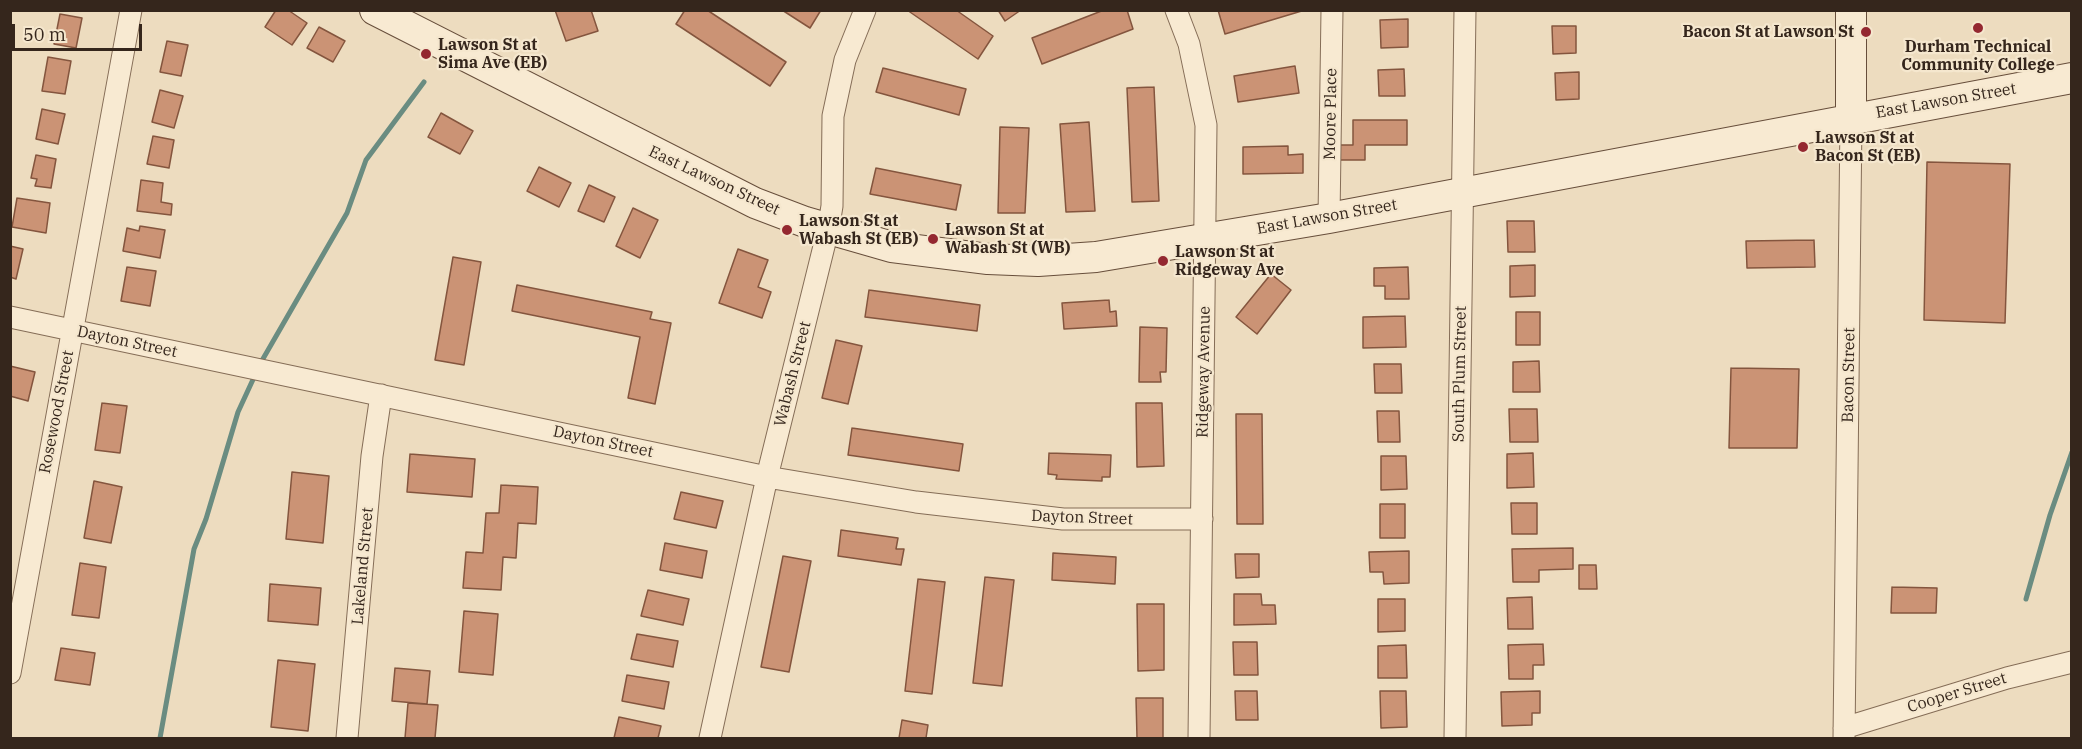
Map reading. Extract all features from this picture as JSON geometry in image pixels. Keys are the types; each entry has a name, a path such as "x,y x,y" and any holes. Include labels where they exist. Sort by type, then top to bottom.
{"street":[{"name":"Rosewood Street","path":"10,673 131,10"},
{"name":"Wabash Street","path":"710,738 767,477 828,230 832,206 833,116 845,60 865,10"},
{"name":"Ridgeway Avenue","path":"1176,10 1189,44 1206,125 1199,738"},
{"name":"Moore Place","path":"1329,218 1332,10"},
{"name":"South Plum Street","path":"1455,738 1464,10"},
{"name":"Bacon Street","path":"1844,733 1851,10"},
{"name":"East Lawson Street","path":"388,13 755,203 828,230 892,247 941,254 1038,261 1096,257 1329,218 2072,78"},
{"name":"Dayton Street","path":"10,317 767,477 916,502 1005,514 1063,519 1202,519"},
{"name":"Lakeland Street","path":"347,738 372,456 381,395"},
{"name":"Cooper Street","path":"1844,733 2007,678 2072,662"}],"building":[{"path":"276,10 288,10 307,23 292,45 265,27"},
{"path":"555,10 591,10 598,31 566,41"},
{"path":"685,10 707,10 786,62 770,86 676,24"},
{"path":"782,10 821,10 810,28"},
{"path":"907,10 956,10 993,36 978,59"},
{"path":"998,10 1021,10 1005,21"},
{"path":"1104,10 1127,10 1133,29 1042,64 1032,38"},
{"path":"1218,10 1305,10 1225,34"},
{"path":"60,14 82,18 76,48 54,44"},
{"path":"1408,19 1408,47 1381,48 1380,20"},
{"path":"1552,26 1576,26 1576,53 1553,54"},
{"path":"319,27 345,41 333,62 307,48"},
{"path":"167,41 188,45 181,76 160,72"},
{"path":"48,57 71,61 65,94 42,91"},
{"path":"1295,66 1299,93 1238,102 1234,76"},
{"path":"883,68 966,89 959,115 876,92"},
{"path":"1404,69 1405,96 1379,96 1378,70"},
{"path":"1579,72 1579,99 1556,100 1555,73"},
{"path":"1154,87 1159,201 1132,202 1127,88"},
{"path":"160,90 183,96 174,128 152,122"},
{"path":"42,109 65,114 58,144 36,139"},
{"path":"441,113 473,131 460,154 428,137"},
{"path":"1353,120 1407,120 1407,145 1365,145 1365,160 1339,160 1339,145 1353,145"},
{"path":"1089,122 1095,211 1066,212 1060,124"},
{"path":"1000,127 1029,128 1025,213 998,213"},
{"path":"153,136 174,140 169,168 147,164"},
{"path":"1288,146 1288,155 1303,154 1303,173 1243,174 1243,147"},
{"path":"36,155 56,159 51,188 35,186 37,179 31,178"},
{"path":"1927,162 2010,164 2005,323 1924,320"},
{"path":"539,167 571,183 559,207 527,191"},
{"path":"876,168 961,185 956,210 870,194"},
{"path":"141,180 163,183 161,202 172,204 171,215 137,211"},
{"path":"589,185 615,197 604,222 578,211"},
{"path":"17,198 50,203 46,233 12,227"},
{"path":"633,208 658,220 640,258 616,246"},
{"path":"1507,221 1534,221 1535,252 1508,252"},
{"path":"140,226 165,230 160,258 123,251 127,228 139,231"},
{"path":"1814,240 1815,267 1747,268 1746,241"},
{"path":"10,246 23,249 16,279 10,277"},
{"path":"738,249 768,260 758,287 771,292 762,318 719,303"},
{"path":"453,257 481,262 464,365 435,360"},
{"path":"1535,265 1535,296 1510,297 1510,266"},
{"path":"127,267 156,271 150,306 121,301"},
{"path":"1408,267 1409,299 1385,299 1385,286 1374,286 1374,268"},
{"path":"1271,274 1291,290 1257,334 1236,317"},
{"path":"517,285 652,312 650,319 671,323 655,404 628,398 640,337 512,311"},
{"path":"869,290 980,305 977,331 865,317"},
{"path":"1109,300 1110,312 1116,311 1117,326 1064,329 1062,303"},
{"path":"1516,312 1540,312 1540,345 1516,345"},
{"path":"1405,316 1406,347 1363,348 1363,317"},
{"path":"1140,327 1167,328 1166,372 1160,372 1161,382 1139,382"},
{"path":"836,340 862,346 848,404 822,398"},
{"path":"1539,361 1540,392 1513,392 1513,362"},
{"path":"1374,364 1401,364 1402,393 1375,393"},
{"path":"10,366 35,372 28,401 10,396"},
{"path":"1731,368 1799,369 1797,448 1729,448"},
{"path":"102,403 127,406 120,453 95,450"},
{"path":"1136,403 1162,403 1164,466 1137,467"},
{"path":"1509,409 1537,409 1538,442 1510,442"},
{"path":"1377,411 1399,411 1400,442 1378,442"},
{"path":"1236,414 1262,414 1263,524 1237,524"},
{"path":"852,428 963,444 959,471 848,455"},
{"path":"1049,453 1111,455 1110,477 1102,477 1102,481 1056,479 1057,475 1048,474"},
{"path":"1533,453 1534,487 1507,488 1507,454"},
{"path":"410,454 475,459 472,497 407,492"},
{"path":"1381,456 1406,456 1407,489 1381,490"},
{"path":"292,472 329,476 323,543 286,539"},
{"path":"94,481 122,487 111,543 84,538"},
{"path":"501,485 538,487 536,524 518,523 516,558 503,557 501,590 463,588 466,552 483,553 486,513 499,513"},
{"path":"681,492 723,501 716,528 674,519"},
{"path":"1511,503 1537,503 1537,534 1512,534"},
{"path":"1380,504 1405,504 1405,538 1380,538"},
{"path":"841,530 898,538 896,549 904,549 901,565 838,556"},
{"path":"665,543 707,551 702,578 660,570"},
{"path":"1573,548 1573,569 1539,570 1539,582 1513,582 1512,549"},
{"path":"1409,551 1409,583 1384,584 1383,572 1370,572 1369,552"},
{"path":"1053,553 1116,557 1115,584 1052,580"},
{"path":"1235,554 1259,554 1259,577 1236,578"},
{"path":"783,556 811,561 789,672 761,667"},
{"path":"80,563 106,567 99,618 72,615"},
{"path":"1579,565 1596,565 1597,589 1579,589"},
{"path":"985,577 1014,580 1002,686 973,683"},
{"path":"918,579 945,582 932,694 905,691"},
{"path":"270,584 321,588 318,625 268,621"},
{"path":"1892,587 1937,588 1936,613 1891,613"},
{"path":"648,590 689,599 683,625 641,616"},
{"path":"1234,594 1261,594 1262,605 1275,605 1276,624 1234,625"},
{"path":"1532,597 1533,629 1508,629 1507,598"},
{"path":"1378,599 1405,599 1405,631 1378,632"},
{"path":"1137,604 1164,604 1164,670 1138,671"},
{"path":"464,611 498,614 493,675 459,672"},
{"path":"637,634 678,641 673,667 631,659"},
{"path":"1233,642 1257,642 1258,675 1234,675"},
{"path":"1543,644 1544,665 1533,665 1533,679 1509,679 1508,645"},
{"path":"1406,645 1407,678 1378,678 1378,646"},
{"path":"61,648 95,653 90,685 55,680"},
{"path":"278,660 315,664 308,731 271,727"},
{"path":"395,668 430,671 427,704 392,701"},
{"path":"627,675 669,682 664,709 622,701"},
{"path":"1235,691 1257,691 1258,720 1236,720"},
{"path":"1380,691 1406,691 1407,727 1381,728"},
{"path":"1540,691 1540,713 1532,713 1532,725 1502,726 1501,692"},
{"path":"1136,698 1163,698 1163,738 1137,738"},
{"path":"408,703 438,705 435,738 405,738"},
{"path":"619,717 661,726 658,738 614,738"},
{"path":"902,720 928,725 926,738 899,738"}],"waterway":[{"path":"260,364 347,213 366,160 424,82"},
{"path":"160,738 194,549 206,519 238,412 256,373"},
{"path":"2026,599 2050,515 2072,452"}],"place":[{"name":"Durham Technical Community College","path":"1978,28"},
{"name":"Bacon St at Lawson St","path":"1866,32"},
{"name":"Lawson St at Sima Ave (EB)","path":"426,54"},
{"name":"Lawson St at Bacon St (EB)","path":"1803,147"},
{"name":"Lawson St at Wabash St (EB)","path":"787,230"},
{"name":"Lawson St at Wabash St (WB)","path":"933,239"},
{"name":"Lawson St at Ridgeway Ave","path":"1163,261"}]}
